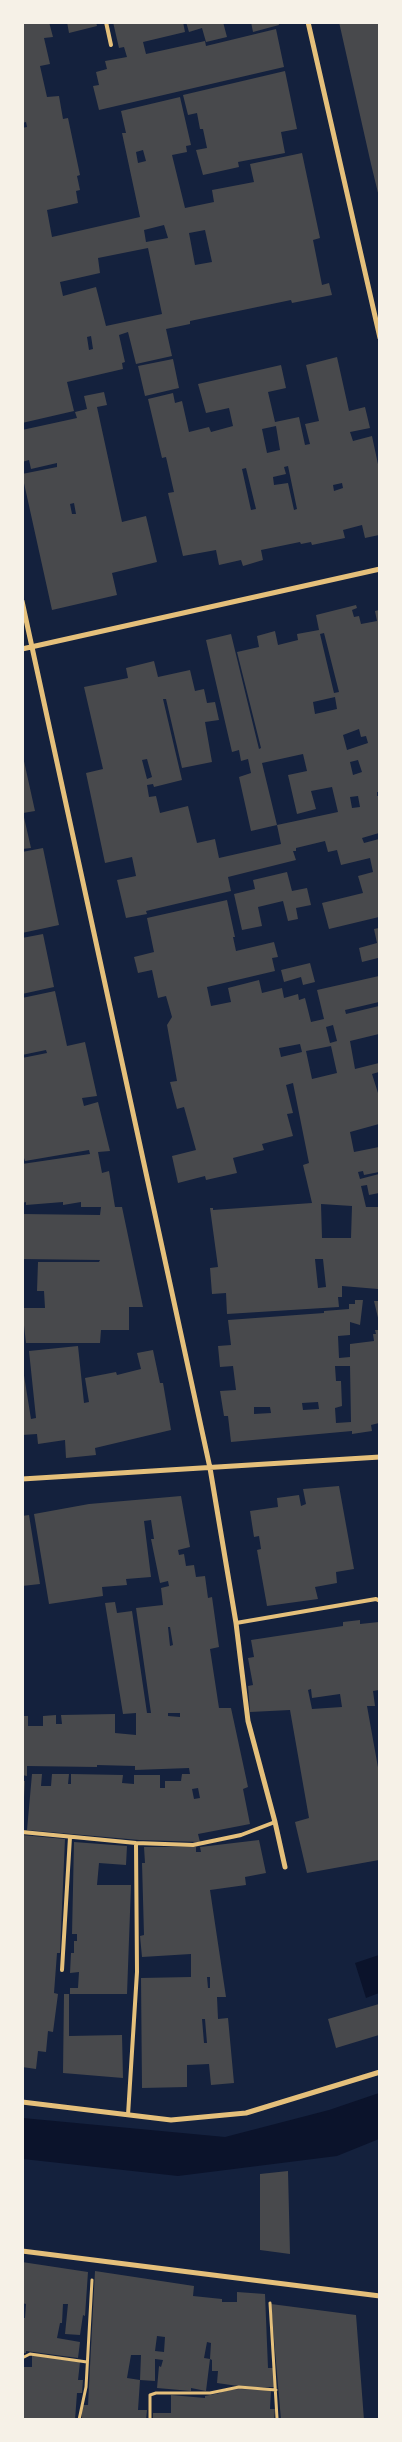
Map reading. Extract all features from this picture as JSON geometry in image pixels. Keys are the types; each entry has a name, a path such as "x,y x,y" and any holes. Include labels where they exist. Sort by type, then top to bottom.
{"street":[{"path":"308,22 380,338"},
{"path":"22,649 380,569"},
{"path":"22,601 210,1468 236,1623 248,1721 285,1867"},
{"path":"22,1479 380,1457"},
{"path":"22,2102 171,2120 246,2114 380,2072"},
{"path":"22,2251 380,2296"}],"lane":[{"path":"106,22 110,45"},
{"path":"236,1623 376,1599 380,1601"},
{"path":"22,1832 136,1843 193,1845 241,1835 275,1822"},
{"path":"62,1970 70,1837"},
{"path":"128,2115 137,1972 136,1843"}],"path":[{"path":"79,2420 86,2387 93,2260"},
{"path":"268,2282 277,2418"},
{"path":"22,2358 30,2354 87,2362"},
{"path":"150,2420 150,2395 156,2393 210,2393 238,2387 276,2390"}],"water":[{"path":"379,1955 379,1993 366,1998 355,1963"},
{"path":"379,2093 379,2139 337,2156 178,2176 23,2159 23,2118 225,2137 329,2110"}],"building":[{"path":"22,22 49,22 53,37 44,38 50,64 40,66 47,97 59,96 63,119 68,118 80,175 77,176 80,190 76,191 78,203 47,210 52,237 140,217 122,133 126,133 121,111 180,97 191,145 186,146 187,152 172,155 185,208 214,202 212,190 254,182 250,164 302,153 320,238 313,240 322,285 329,283 332,295 292,303 291,300 190,321 190,324 166,329 172,356 136,364 128,332 119,335 125,362 122,363 123,369 67,382 74,411 22,423 22,128 27,127 26,122 22,123","holes":["143,150 146,161 138,163 136,152","164,225 168,238 146,242 144,230","205,230 212,262 195,265 189,233","148,248 162,314 106,326 96,287 63,296 60,282 100,273 98,258","91,336 93,349 89,350 87,337"]},
{"path":"67,22 96,22 97,26 69,33"},
{"path":"113,22 183,22 185,32 143,42 146,54 205,41 206,46 276,29 284,67 99,110 93,86 99,85 96,72 107,69 105,61 127,57 124,47 119,48"},
{"path":"186,22 223,22 227,37 206,42 202,28 189,32"},
{"path":"251,22 278,22 279,25 253,32"},
{"path":"339,22 379,22 379,197 371,164"},
{"path":"285,71 297,129 281,132 285,153 238,162 239,167 203,175 196,150 207,148 203,129 200,129 197,113 188,115 183,95"},
{"path":"337,357 349,411 365,407 370,428 350,432 353,441 372,436 379,469 379,535 365,538 362,525 343,530 345,538 312,545 311,542 301,544 300,542 261,550 263,560 243,566 241,560 219,565 216,550 183,556 168,493 174,492 166,457 162,458 148,399 173,393 175,403 182,401 189,432 209,427 211,432 233,426 229,408 206,413 198,384 281,365 286,388 268,392 275,422 299,417 305,445 310,444 305,424 319,421 306,365","holes":["276,426 280,450 267,453 262,429","288,466 297,509 294,510 288,483 274,485 273,477 286,474 284,467","246,468 256,509 251,510 242,469","342,483 343,488 334,491 333,485"]},
{"path":"173,359 179,388 145,396 138,366"},
{"path":"104,392 107,405 97,407 122,522 146,516 157,562 112,573 117,595 52,610 22,474 57,467 57,463 31,469 29,460 22,462 22,430 77,418 75,412 87,409 84,396","holes":["74,503 76,514 72,514 70,504"]},
{"path":"356,605 357,608 352,610 354,617 359,616 361,624 377,621 375,611 379,610 379,792 377,792 377,796 379,796 379,833 362,838 364,843 379,839 379,917 329,929 322,903 363,893 358,876 373,872 370,858 341,865 337,850 328,852 325,841 296,848 296,851 293,851 296,860 228,877 231,891 146,911 147,914 126,918 117,880 136,876 132,857 105,863 86,773 103,769 84,687 128,678 126,668 154,661 158,677 190,670 195,691 204,689 207,703 215,702 219,720 205,722 212,762 182,768 166,699 163,699 182,780 154,787 153,784 147,785 149,797 156,796 160,813 188,806 197,843 215,839 219,858 281,844 277,825 251,831 239,777 251,773 248,759 241,761 239,750 232,752 206,640 231,634 259,749 261,748 237,652 259,647 257,636 275,631 278,645 298,640 297,634 319,630 316,615","holes":["324,633 339,692 334,693 320,634","335,697 337,709 315,714 313,702","359,729 361,737 366,736 368,743 347,750 343,735","303,754 307,771 288,775 297,814 316,809 311,791 332,787 338,812 277,825 262,763","147,759 152,777 147,779 142,760","358,760 362,772 353,775 350,762","358,796 360,807 352,808 350,797"]},
{"path":"22,752 35,811 23,813 31,848 22,849"},
{"path":"43,848 59,925 22,933 22,852"},
{"path":"287,872 292,891 307,888 311,905 296,908 298,919 288,921 283,901 258,907 262,926 242,930 234,894 255,889 253,880"},
{"path":"227,900 236,951 274,942 278,957 272,958 275,971 207,987 211,1006 231,1002 228,988 259,980 262,993 282,988 284,998 298,994 299,1000 305,998 311,1022 324,1019 317,990 379,976 379,1002 345,1010 346,1014 379,1006 379,1034 350,1041 355,1069 379,1063 379,1072 372,1074 379,1093 379,1124 350,1132 354,1152 379,1147 379,1172 364,1175 363,1171 358,1172 360,1179 379,1174 379,1193 369,1195 367,1185 361,1186 366,1207 379,1207 379,1294 378,1289 342,1286 342,1297 338,1297 339,1307 227,1314 226,1293 212,1294 210,1268 218,1267 210,1208 213,1208 213,1210 312,1203 303,1165 309,1163 293,1083 286,1085 293,1113 287,1114 293,1136 262,1144 264,1150 233,1158 237,1173 206,1180 205,1176 178,1183 172,1156 196,1150 184,1107 177,1109 170,1082 177,1081 167,1025 172,1017 166,996 158,998 152,970 138,973 134,957 154,952 147,918","holes":["333,1025 337,1041 330,1043 326,1027","300,1044 302,1052 281,1057 279,1048","331,1046 337,1073 312,1079 306,1051","321,1204 352,1206 351,1238 322,1238","315,1259 323,1259 326,1287 318,1288"]},
{"path":"379,928 379,962 378,958 362,962 359,948 377,943 374,929"},
{"path":"43,934 54,987 22,994 22,938"},
{"path":"310,963 315,982 303,985 301,977 284,982 281,970"},
{"path":"55,991 67,1046 85,1042 97,1096 82,1098 84,1106 98,1102 110,1151 98,1152 102,1173 109,1171 115,1207 122,1207 143,1307 129,1307 129,1330 101,1330 100,1343 26,1343 22,1308 45,1308 44,1291 37,1291 38,1262 99,1262 100,1260 22,1259 22,1214 100,1215 101,1207 81,1207 81,1202 63,1205 63,1202 26,1205 26,1202 22,1203 22,1164 90,1154 89,1150 25,1161 22,1152 22,1058 47,1053 46,1050 22,1055 22,998"},
{"path":"355,1300 363,1300 360,1325 350,1322 350,1335 338,1336 339,1358 350,1357 350,1344 374,1341 373,1334 376,1334 375,1330 379,1330 379,1423 371,1425 372,1431 352,1434 352,1431 231,1442 228,1416 224,1416 220,1391 236,1390 233,1366 220,1367 218,1346 231,1345 228,1320 324,1313 324,1311 349,1309 349,1304 355,1304","holes":["335,1366 350,1366 351,1422 336,1423 335,1408 342,1406 341,1381 336,1381","318,1402 319,1409 303,1410 302,1403","254,1407 270,1407 271,1413 254,1414"]},
{"path":"374,1301 379,1301 379,1322"},
{"path":"78,1346 84,1403 89,1402 85,1378 116,1372 117,1375 141,1369 137,1353 153,1350 160,1383 163,1383 171,1430 95,1448 96,1455 66,1458 65,1440 38,1444 37,1434 22,1435 22,1363 31,1419 36,1418 29,1351"},
{"path":"339,1486 354,1569 336,1572 337,1583 315,1587 318,1599 267,1606 257,1550 261,1549 259,1536 254,1537 250,1511 278,1507 277,1498 299,1495 301,1506 306,1504 303,1489"},
{"path":"181,1496 190,1547 178,1550 179,1555 184,1554 186,1566 194,1565 196,1577 205,1576 208,1598 212,1597 219,1647 210,1649 219,1708 231,1708 248,1787 243,1789 250,1824 198,1834 200,1842 139,1840 27,1830 32,1774 42,1774 41,1786 51,1786 52,1774 69,1774 68,1784 71,1784 71,1774 123,1775 122,1783 134,1784 134,1775 160,1775 160,1788 165,1788 165,1781 181,1781 182,1774 190,1774 189,1768 135,1770 135,1766 97,1765 97,1767 27,1766 27,1776 22,1775 22,1716 28,1716 28,1726 43,1726 43,1716 56,1715 56,1724 62,1724 61,1715 115,1714 115,1733 136,1735 136,1713 123,1714 105,1603 115,1602 117,1613 132,1611 147,1713 151,1713 136,1608 163,1605 161,1588 169,1586 168,1581 160,1583 151,1539 154,1539 151,1520 144,1521 151,1577 126,1579 127,1585 102,1587 103,1596 49,1604 34,1514 89,1504","holes":["168,1627 170,1627 173,1645 170,1646","168,1713 180,1713 180,1717 168,1716","198,1788 200,1798 194,1799 192,1789"]},
{"path":"29,1515 40,1584 22,1586 22,1516"},
{"path":"360,1620 360,1624 379,1622 379,1690 373,1691 375,1706 367,1706 379,1773 379,1860 307,1873 295,1822 309,1818 290,1710 250,1712 248,1686 253,1685 248,1658 254,1657 251,1640 343,1626 343,1622","holes":["311,1689 312,1698 340,1694 342,1707 312,1709 308,1690"]},
{"path":"22,1781 25,1781 24,1798 22,1798"},
{"path":"22,1835 65,1839 60,1953 57,1953 54,1993 58,1994 53,2032 48,2031 46,2052 38,2051 36,2069 22,2067"},
{"path":"259,1840 266,1873 245,1877 246,1885 210,1890 226,1997 217,1997 218,2019 228,2018 234,2083 211,2085 209,2064 187,2065 187,2087 142,2088 141,1978 191,1977 191,1954 142,1957 140,1936 144,1935 142,1863 145,1863 144,1847 196,1847 196,1852 201,1852 200,1847","holes":["207,1977 210,1977 210,1988 208,1988","202,2019 205,2019 207,2043 204,2043"]},
{"path":"74,1842 127,1846 126,1865 99,1863 97,1885 131,1885 127,1994 70,1994 70,1988 78,1988 79,1972 70,1973 71,1953 74,1953 74,1941 77,1941 77,1934 72,1934"},
{"path":"64,1994 69,1994 69,2036 122,2035 123,2078 63,2073"},
{"path":"379,2004 379,2035 336,2048 328,2019"},
{"path":"288,2171 290,2254 260,2250 260,2174"},
{"path":"22,2262 88,2272 85,2316 83,2315 80,2335 65,2334 68,2304 63,2304 62,2323 60,2323 57,2338 80,2342 78,2358 26,2351 26,2353 22,2353 22,2318 25,2318 26,2304 22,2303"},
{"path":"95,2271 194,2286 193,2296 222,2299 222,2302 237,2302 237,2292 265,2294 268,2368 273,2368 275,2387 245,2387 217,2383 218,2371 212,2371 212,2360 210,2359 206,2391 191,2388 191,2391 157,2388 159,2366 161,2367 163,2360 155,2359 155,2381 140,2380 138,2410 147,2410 146,2420 82,2420 82,2405 88,2405","holes":["157,2336 165,2337 164,2352 155,2351","207,2342 211,2343 210,2359 204,2358","131,2355 141,2355 140,2380 127,2378"]},
{"path":"271,2304 356,2315 364,2420 281,2420"},
{"path":"32,2355 80,2362 78,2380 83,2380 82,2393 77,2393 75,2420 22,2420 22,2367 32,2367"},
{"path":"239,2389 271,2390 270,2409 275,2409 274,2420 153,2420 153,2413 171,2413 171,2395 205,2398 205,2396 220,2393 221,2391"}]}
